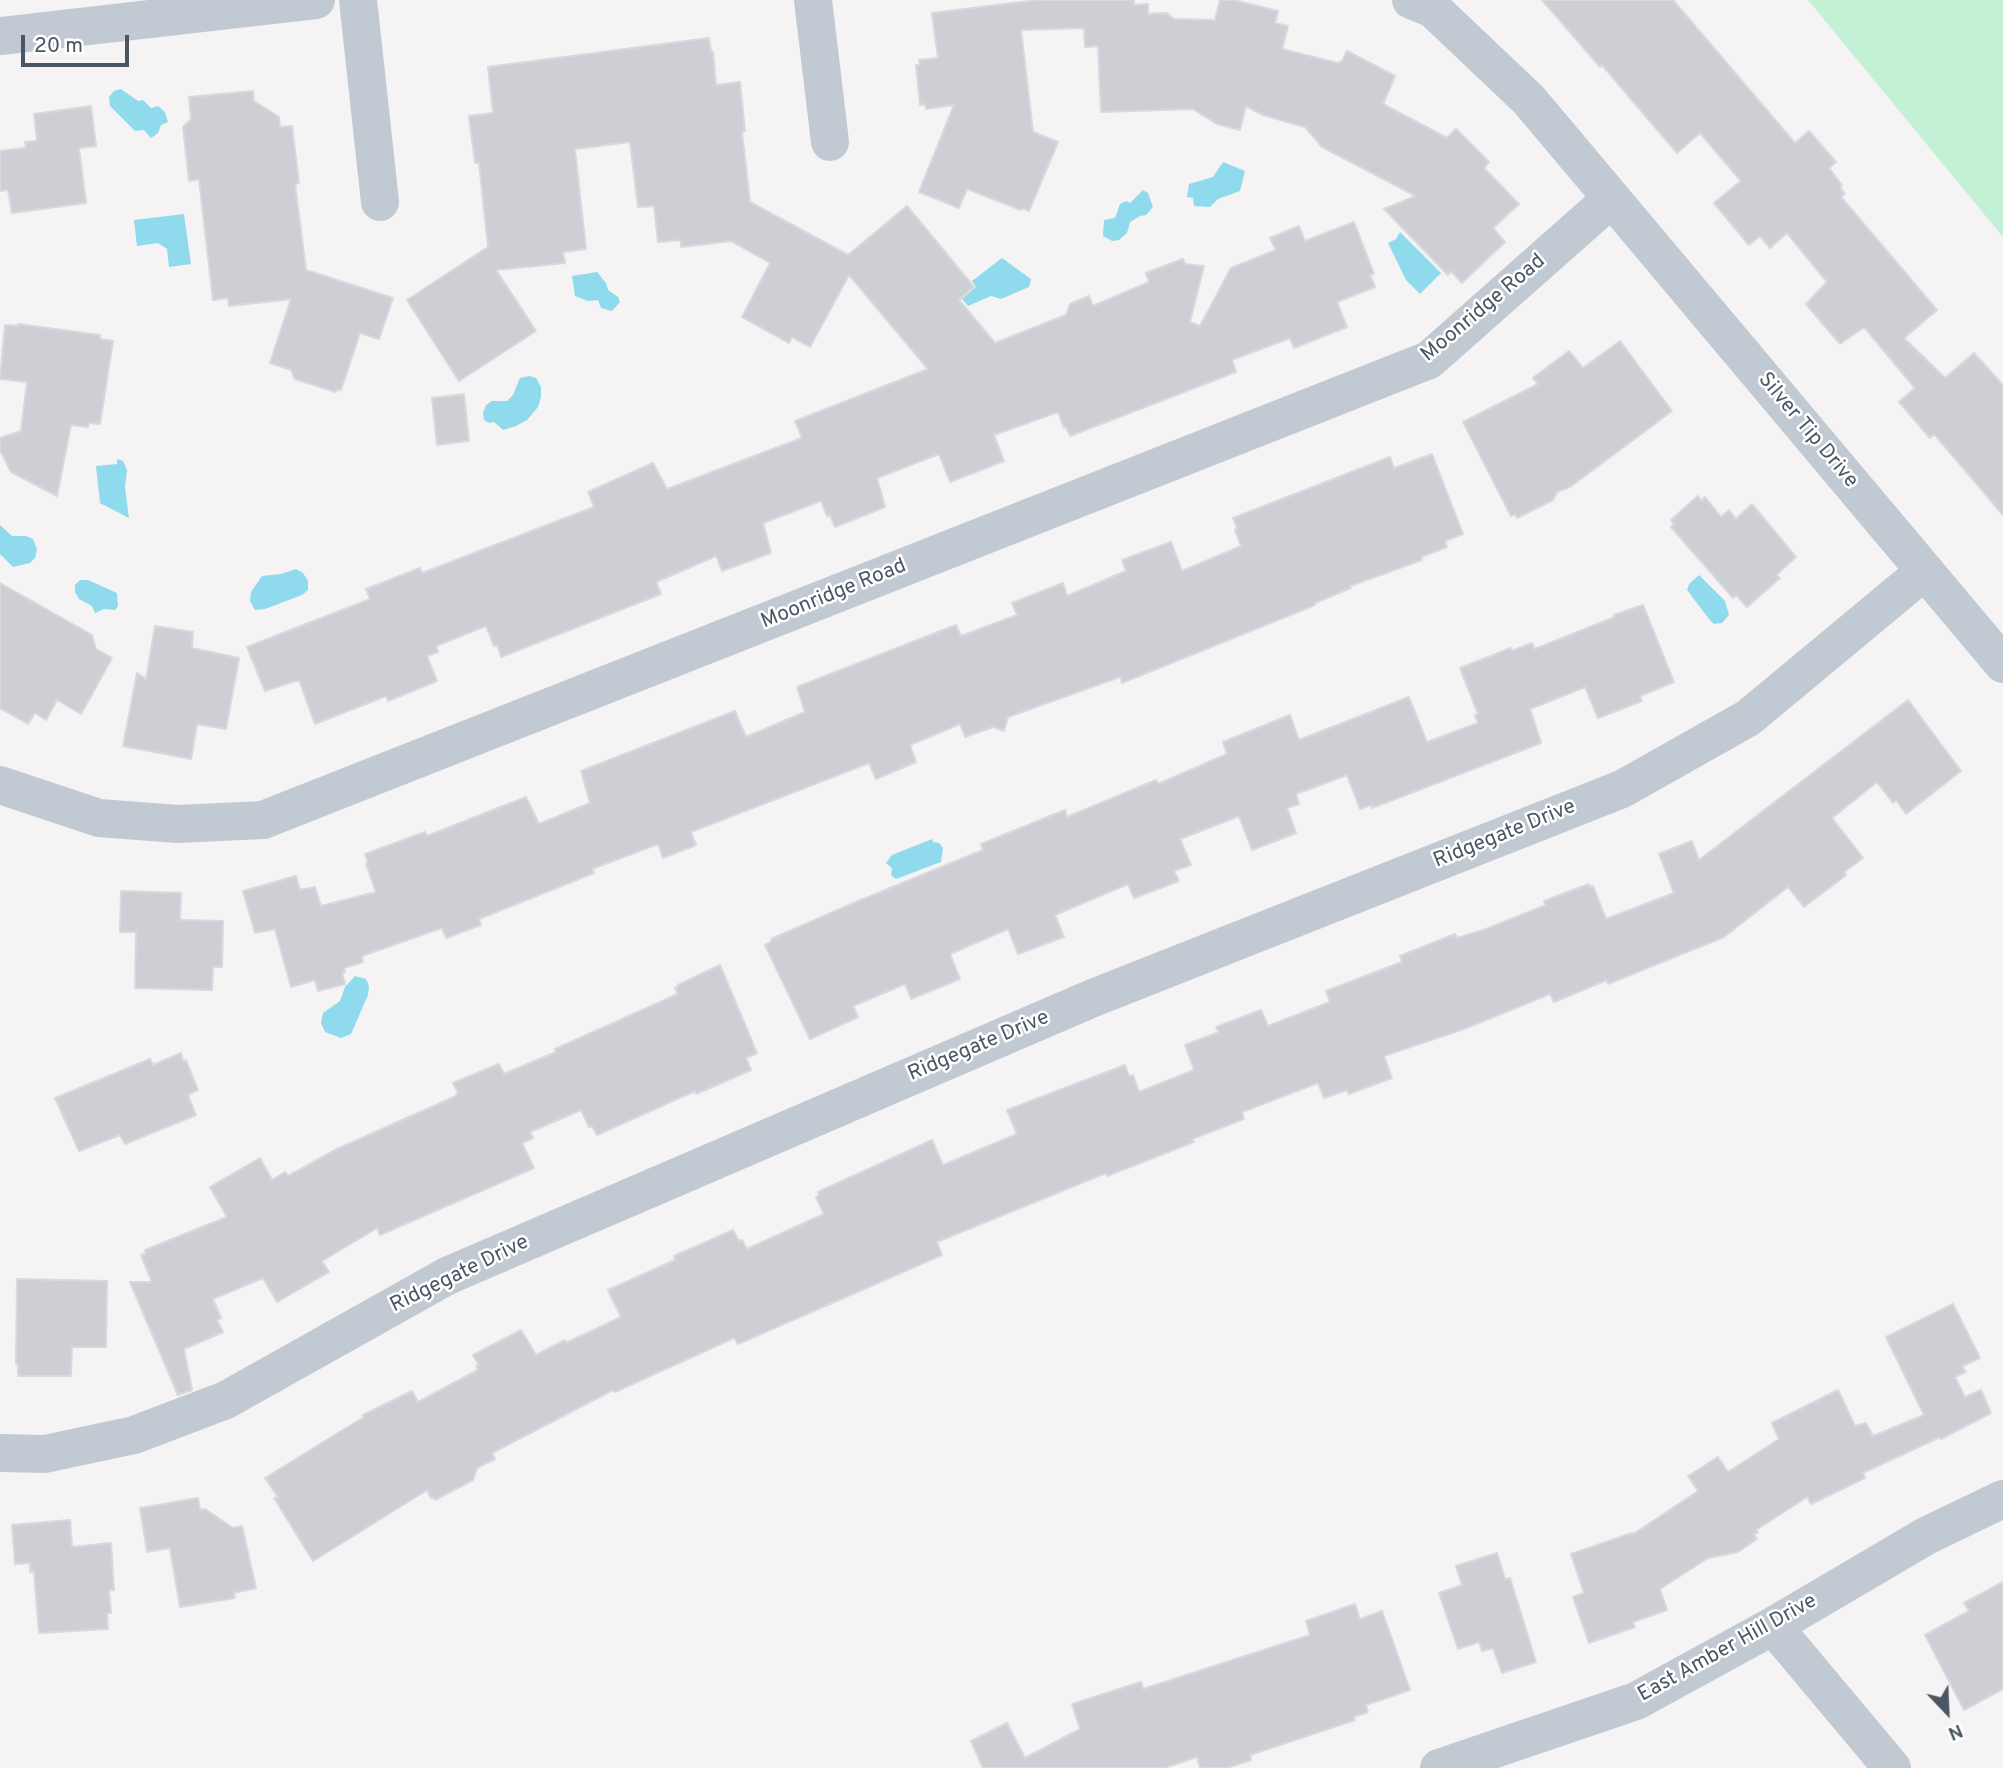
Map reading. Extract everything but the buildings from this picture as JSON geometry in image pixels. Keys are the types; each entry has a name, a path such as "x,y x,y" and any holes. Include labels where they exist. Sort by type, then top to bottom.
{"street":[{"path":"0,36 316,0"},
{"path":"358,0 380,202"},
{"path":"813,0 830,142"},
{"name":"Silver Tip Drive","path":"1411,0 1433,9 1529,100 2003,664"},
{"name":"Moonridge Road","path":"0,785 99,818 178,824 263,820 1429,360 1611,199"},
{"name":"Ridgegate Drive","path":"0,1453 45,1454 134,1435 226,1400 447,1276 1093,998 1622,789 1748,718 1925,571"},
{"name":"East Amber Hill Drive","path":"1439,1768 1636,1701 1773,1626 1926,1536 2003,1499"},
{"path":"1773,1626 1892,1768"}],"green space":[{"path":"1808,0 2003,0 2003,237"}],"water":[{"path":"121,89 138,101 143,100 151,108 158,106 165,112 168,122 161,125 158,133 151,138 144,130 135,131 110,106 109,97 114,91"},
{"path":"1223,162 1245,171 1240,191 1218,199 1210,207 1194,206 1193,198 1187,197 1189,184 1213,177"},
{"path":"1143,190 1148,193 1153,207 1146,215 1130,222 1127,233 1119,240 1112,241 1103,236 1104,220 1115,218 1120,204 1126,201 1130,203"},
{"path":"184,214 191,264 169,267 167,249 158,243 137,246 134,220"},
{"path":"1400,232 1441,273 1420,294 1406,280 1388,243 1396,239"},
{"path":"1002,258 1031,279 1029,287 1001,299 991,296 968,306 962,299 976,287 972,281"},
{"path":"597,272 608,290 618,297 620,302 612,311 601,308 598,300 588,301 575,296 572,276"},
{"path":"520,378 536,378 541,387 541,397 538,407 527,420 503,430 494,422 484,420 486,405 492,401 507,401 513,395"},
{"path":"117,459 123,461 127,470 125,487 129,518 100,503 96,466 117,464"},
{"path":"0,525 12,536 33,539 37,549 35,558 30,563 13,567 0,554"},
{"path":"296,569 303,573 308,581 308,590 302,595 265,609 255,610 250,601 251,592 262,576"},
{"path":"1699,575 1725,601 1729,615 1722,623 1714,624 1687,590 1689,584"},
{"path":"80,580 88,580 117,593 118,606 115,610 104,609 95,613 92,606 79,599 75,592 75,585"},
{"path":"932,839 943,848 941,862 896,879 891,875 892,868 886,863 892,855"},
{"path":"355,976 366,979 369,986 368,995 351,1034 341,1038 325,1032 321,1023 323,1013 340,1001 345,987"}]}
